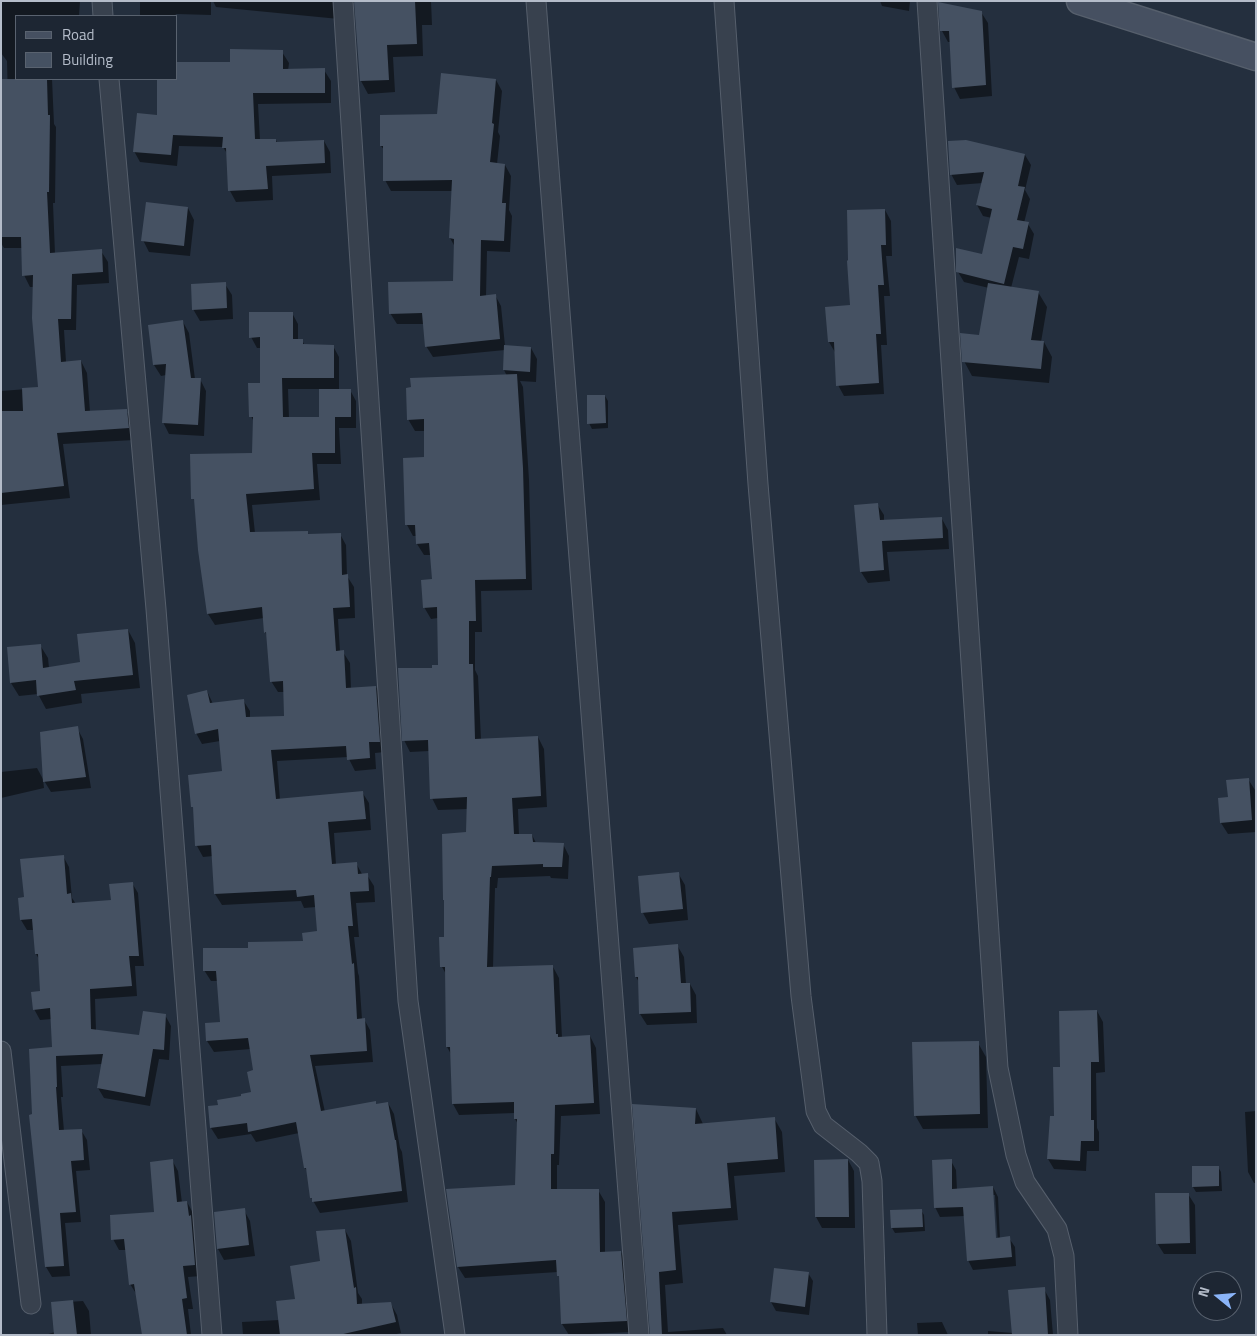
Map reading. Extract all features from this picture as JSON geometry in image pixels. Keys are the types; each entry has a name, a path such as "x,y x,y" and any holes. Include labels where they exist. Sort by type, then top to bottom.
{"street":[{"path":"102,1 103,15"},
{"path":"343,1 408,1001 455,1335"},
{"path":"536,1 639,1335"},
{"path":"724,1 758,484 801,996 816,1111 823,1125 868,1163 872,1181 877,1335"},
{"path":"927,1 998,1068 1016,1155 1025,1182 1057,1229 1064,1256 1068,1335"},
{"path":"1080,1 1256,58"},
{"path":"109,80 156,609 212,1335"},
{"path":"1,1050 31,1304"}],"building":[{"path":"354,1 415,1 417,44 387,45 389,80 360,81"},
{"path":"938,2 982,11 986,85 952,88 949,31 940,31"},
{"path":"230,49 283,50 283,69 325,68 325,93 253,93 255,139 276,139 276,142 324,140 325,163 266,166 268,189 228,191 226,148 222,148 223,137 173,135 171,155 133,152 137,113 157,115 157,80 178,80 178,62 230,62"},
{"path":"441,73 496,79 490,162 505,164 502,203 506,203 504,241 481,240 480,296 496,294 500,339 425,347 422,313 389,314 388,282 453,281 454,239 449,238 452,180 383,181 383,146 380,146 380,115 437,114"},
{"path":"1,79 47,80 48,115 50,115 49,192 47,192 50,253 102,249 103,272 72,274 71,319 58,319 61,362 81,360 85,411 127,409 129,428 57,433 64,486 1,493 1,411 23,411 22,388 38,387 32,318 33,275 22,276 21,237 1,237"},
{"path":"966,140 1025,154 1018,186 1025,187 1017,220 1029,222 1023,249 1013,247 1004,284 956,272 956,248 982,254 992,209 976,205 984,172 950,175 948,141"},
{"path":"146,202 188,207 184,246 141,241"},
{"path":"885,209 886,245 881,245 884,285 878,285 881,334 876,334 879,383 836,386 834,342 828,342 825,307 850,305 847,261 847,210"},
{"path":"226,282 227,308 192,310 191,284"},
{"path":"988,283 1039,291 1031,340 1044,341 1041,369 962,362 960,333 979,335"},
{"path":"249,312 293,312 293,339 303,339 303,344 334,345 334,378 282,378 283,417 319,417 319,389 351,389 351,417 335,417 335,453 312,453 314,489 246,494 250,532 308,531 308,534 341,533 342,575 348,574 350,607 333,608 336,651 344,650 346,688 376,686 380,742 369,742 370,758 347,760 346,746 271,750 276,799 363,791 366,819 328,822 332,864 357,862 358,874 368,873 369,891 350,892 353,926 348,926 352,964 354,963 357,1019 365,1018 367,1051 310,1055 321,1111 376,1101 376,1104 388,1102 396,1140 402,1191 312,1202 296,1122 248,1132 247,1123 210,1128 208,1106 218,1105 217,1100 241,1096 241,1094 251,1092 247,1072 253,1070 248,1038 206,1041 205,1023 220,1022 216,971 203,971 203,948 248,948 248,942 303,941 302,933 317,931 314,895 297,897 296,890 214,894 211,845 195,846 193,807 191,807 188,775 222,771 218,729 195,734 187,695 207,690 210,703 244,699 246,717 284,716 283,681 270,682 262,607 207,614 198,550 194,499 191,499 190,454 252,453 253,417 249,417 248,383 260,383 260,337 249,338"},
{"path":"183,320 191,378 201,378 198,425 162,423 166,364 153,365 148,325"},
{"path":"504,345 531,347 530,372 503,370"},
{"path":"517,374 523,468 526,579 475,580 476,621 469,621 469,664 473,664 475,739 538,736 541,796 512,798 514,834 532,834 533,842 564,843 562,867 543,867 543,864 492,866 487,967 553,965 556,1034 558,1034 558,1037 590,1035 594,1103 555,1105 554,1154 551,1154 551,1189 599,1189 600,1252 621,1251 627,1321 561,1324 559,1276 557,1276 556,1260 457,1267 446,1189 515,1185 517,1119 514,1119 514,1102 452,1104 450,1047 446,1047 445,967 440,967 439,937 444,937 442,834 466,832 467,797 430,799 428,740 402,741 398,668 432,668 432,665 438,665 437,607 423,608 421,580 432,579 429,543 416,544 415,525 405,525 403,458 424,457 424,419 407,420 406,388 411,387 410,378"},
{"path":"587,395 605,395 606,423 587,424"},
{"path":"878,503 880,520 942,517 943,538 882,541 884,570 860,572 854,505"},
{"path":"128,629 133,675 74,681 76,690 37,696 36,680 10,683 7,647 41,644 43,668 80,662 77,634"},
{"path":"78,726 86,777 43,782 40,732"},
{"path":"1249,778 1252,820 1220,823 1218,798 1228,797 1226,780"},
{"path":"64,855 67,894 71,893 72,903 111,900 109,884 133,882 139,956 129,956 132,986 90,989 91,1029 139,1035 143,1011 166,1014 164,1050 153,1049 145,1097 97,1088 103,1054 56,1056 59,1130 82,1129 84,1160 71,1161 76,1212 60,1213 64,1266 45,1267 29,1115 32,1114 29,1049 52,1047 50,1008 33,1010 31,992 40,991 38,954 35,954 32,919 20,920 18,898 24,897 20,859"},
{"path":"679,872 683,909 641,913 638,876"},
{"path":"678,944 681,983 690,983 691,1012 639,1014 638,977 635,977 633,948"},
{"path":"1097,1010 1099,1062 1091,1062 1091,1120 1094,1120 1094,1141 1081,1141 1080,1161 1047,1159 1050,1116 1054,1116 1053,1067 1060,1067 1059,1011"},
{"path":"979,1041 980,1114 914,1116 912,1042"},
{"path":"632,1104 696,1108 695,1124 775,1117 778,1159 727,1163 731,1208 672,1212 676,1270 659,1272 662,1335 650,1335"},
{"path":"173,1159 177,1202 187,1201 189,1216 191,1215 195,1265 183,1266 187,1298 182,1299 187,1335 142,1335 134,1284 129,1285 124,1239 111,1240 110,1215 154,1212 150,1162"},
{"path":"848,1159 849,1217 815,1217 814,1160"},
{"path":"952,1159 952,1189 993,1186 996,1238 1010,1236 1012,1257 967,1261 963,1207 934,1208 932,1160"},
{"path":"1192,1166 1219,1166 1219,1186 1192,1187"},
{"path":"1155,1193 1189,1193 1190,1243 1156,1244"},
{"path":"245,1208 249,1245 217,1249 214,1212"},
{"path":"922,1209 923,1227 891,1228 890,1210"},
{"path":"345,1229 354,1288 356,1287 357,1304 391,1302 396,1322 339,1335 280,1335 276,1301 295,1299 290,1266 320,1261 316,1231"},
{"path":"774,1268 809,1272 805,1307 770,1302"},
{"path":"1045,1287 1048,1335 1012,1335 1008,1290"},
{"path":"73,1300 77,1335 54,1335 51,1302"}]}
